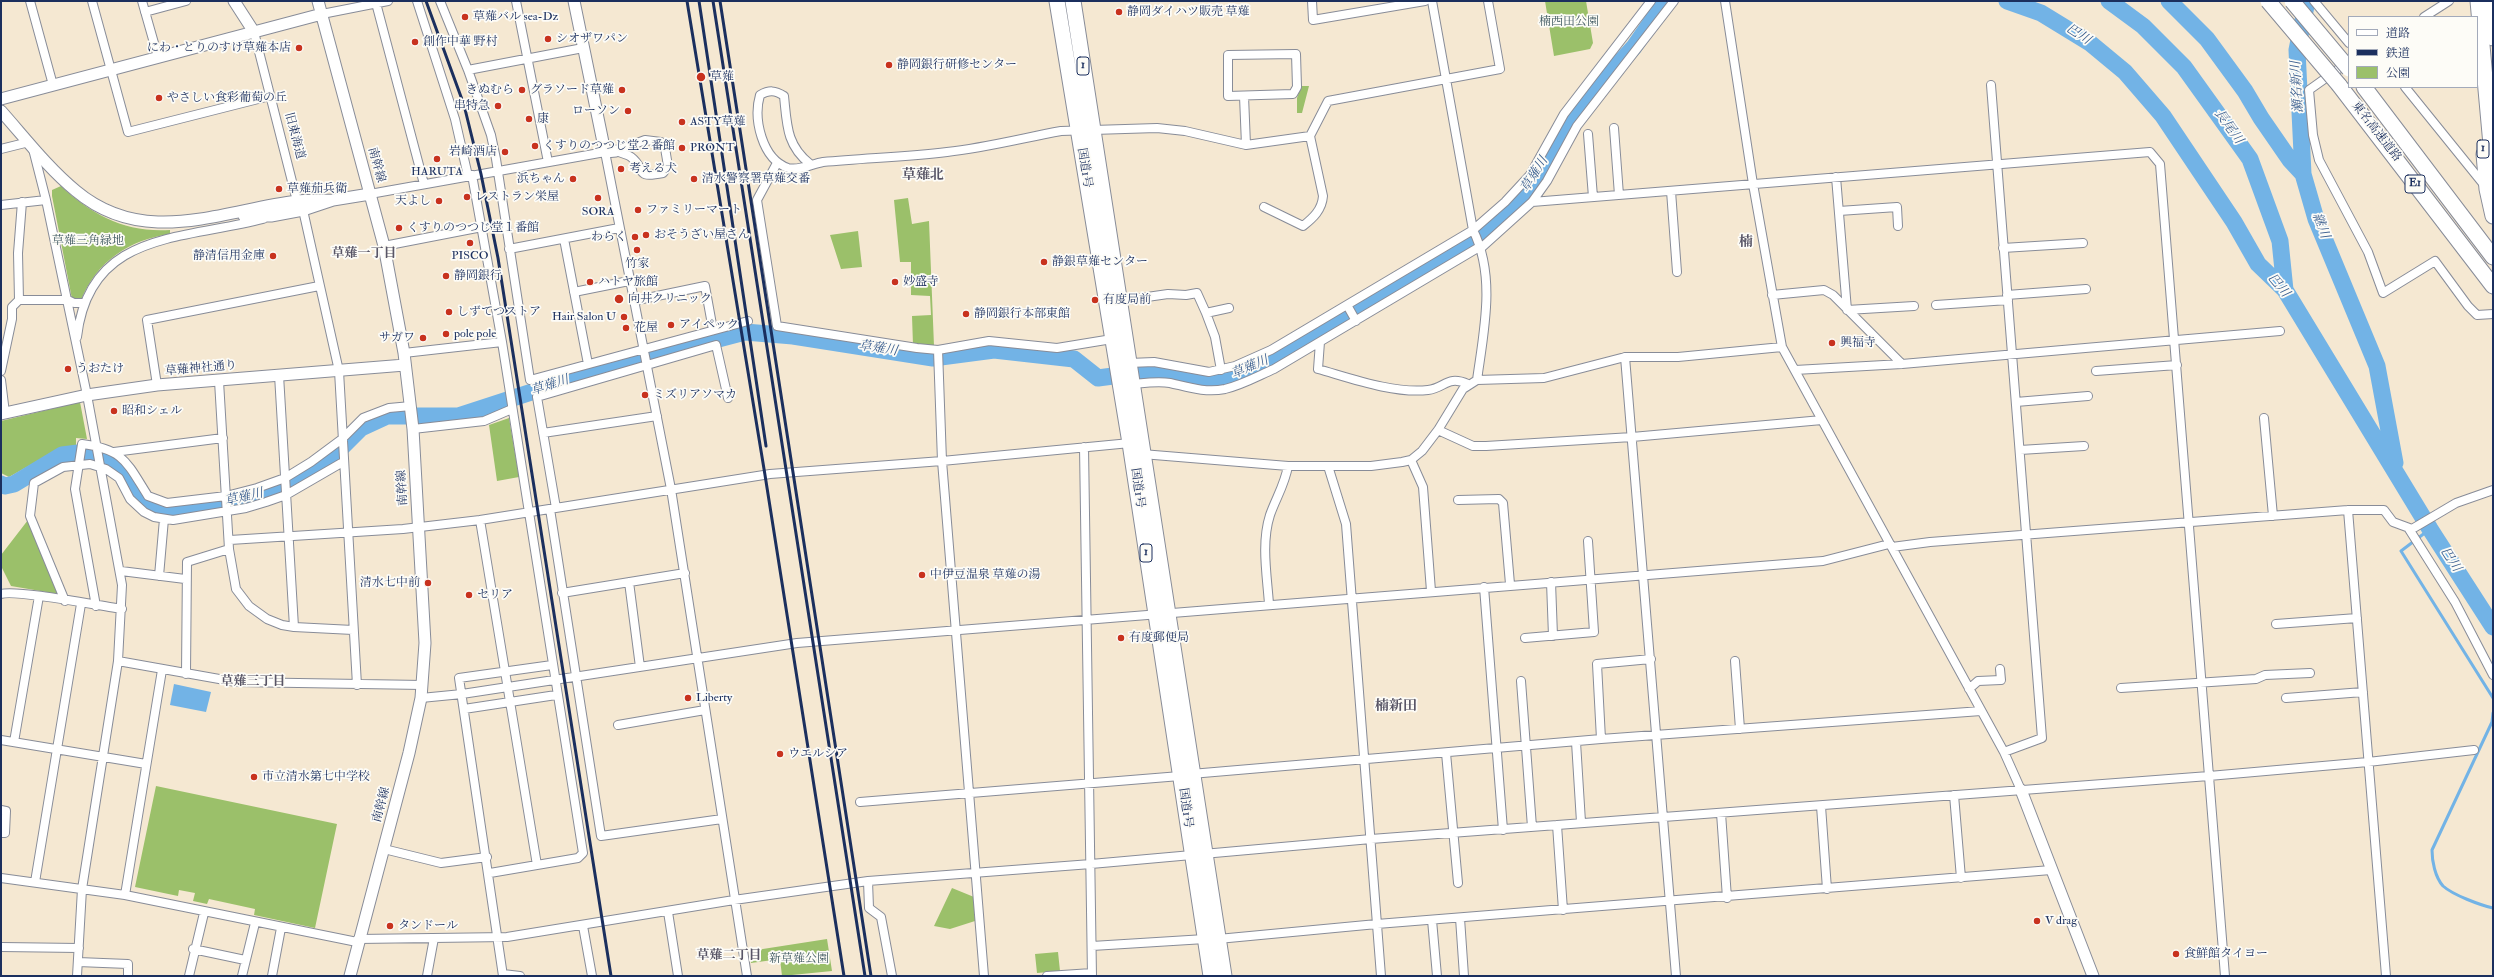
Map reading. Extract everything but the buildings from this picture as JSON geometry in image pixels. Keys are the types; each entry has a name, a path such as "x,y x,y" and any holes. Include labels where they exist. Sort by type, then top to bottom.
{"highway":[{"name":"国道1号","path":"1058,1 1119,301 1144,456 1162,613 1198,854 1212,939 1224,976"},
{"name":"国道1号","path":"1073,1 1085,130 1112,339 1162,613"},
{"name":"東名高速道路","path":"2268,1 2339,85 2492,284"},
{"path":"2292,1 2348,67"},
{"path":"2470,1 2471,16"},
{"name":"1","path":"2478,1 2493,166"},
{"path":"2490,1 2493,38"},
{"name":"東名高速道路","path":"2365,88 2491,255"},
{"name":"1","path":"2478,88 2487,189 2493,216"},
{"name":"国道1号","path":"1211,976 1212,939"}],"street":[{"path":"30,1 53,85"},
{"path":"92,1 128,132 270,96"},
{"path":"142,1 158,57"},
{"path":"145,12 186,1"},
{"name":"旧東海道","path":"234,1 254,32 300,206 339,370 347,533 357,685"},
{"name":"南幹線","path":"318,1 384,246 404,353 411,408 425,643 423,685 410,753 358,940 350,976"},
{"path":"1,99 322,14 388,1"},
{"path":"417,1 453,112 482,227 502,342 556,695 583,853 578,858 490,873"},
{"path":"440,1 468,70 491,135 530,380 748,321"},
{"path":"516,1 548,162"},
{"path":"574,1 583,48 610,151 619,228 671,489 746,976"},
{"path":"1312,1 1313,20 1425,1"},
{"path":"1432,1 1473,230 1481,247 1487,304 1477,380"},
{"path":"1264,207 1303,226 1316,215 1323,196 1310,136 1328,101 1500,69 1488,1"},
{"path":"1129,363 1154,362 1199,372 1221,370 1258,356 1473,230 1504,202 1530,175 1564,114 1651,1"},
{"path":"1132,384 1157,382 1196,390 1225,389 1274,369 1481,247 1532,202 1577,126 1674,1"},
{"path":"1725,1 1753,184 1782,347 2004,752 2021,790 2093,976"},
{"path":"2426,16 2449,1"},
{"path":"2316,2 2348,42"},
{"path":"376,3 424,184"},
{"path":"468,70 583,48"},
{"path":"1296,54 1297,87 1293,94 1244,96 1228,96 1228,55 1296,54"},
{"path":"2348,62 2309,90 2313,135 2320,160 2368,252 2384,293 2435,261 2468,306 2477,315 2493,314"},
{"path":"1991,85 2042,738 2004,752"},
{"path":"2406,88 2487,189"},
{"path":"810,164 798,155 792,144 784,96 777,91 768,91 760,95 757,103 758,121 762,142 777,163 790,168 800,168 810,164 948,152 1061,131 1157,128 1185,131 1246,145 1310,136"},
{"path":"1244,96 1246,145"},
{"path":"1,111 76,191 104,209 120,216 166,223 300,206 498,172 610,151 644,140 661,142 665,148 668,166 663,173 648,176 641,172 630,156 610,151"},
{"path":"1614,128 1619,195"},
{"path":"1588,134 1593,197"},
{"path":"1,149 30,143"},
{"path":"30,143 46,200 68,300 88,396 121,571 122,609 118,661 82,889 77,976"},
{"path":"1532,202 1996,163 2150,152 2160,164 2225,976"},
{"path":"777,163 757,200 777,326 938,350 990,341 1057,348 1112,339"},
{"path":"1836,177 1847,310"},
{"path":"1671,191 1677,272"},
{"path":"1,205 46,200"},
{"path":"19,300 18,253 22,202"},
{"path":"77,344 80,316 84,303 99,276 118,259 147,244 271,216 300,206"},
{"path":"1839,211 1897,207 1898,226"},
{"path":"217,216 271,216"},
{"path":"384,246 482,227"},
{"path":"509,249 619,228"},
{"path":"564,239 588,364"},
{"path":"2003,248 2083,243"},
{"path":"574,292 629,281"},
{"path":"158,385 146,320 319,286"},
{"path":"633,301 705,286 713,330"},
{"path":"1772,295 1824,290 1847,310 1902,364"},
{"path":"1936,305 2086,290"},
{"path":"1119,301 1168,294 1186,295 1197,293 1215,337 1221,370"},
{"path":"1,371 12,319 12,307 19,300 68,300 74,303 84,303"},
{"path":"1347,305 1356,321"},
{"path":"1847,310 1914,306"},
{"path":"1206,313 1229,308"},
{"path":"1795,370 1902,364 2280,331"},
{"path":"404,353 502,342"},
{"path":"1320,342 1318,369 1359,381 1404,389 1429,390 1453,380 1468,384"},
{"path":"722,819 601,836 562,593 553,508 537,397 716,345 728,398"},
{"path":"230,540 418,528 480,520 770,474 942,461 1130,443 1144,456 1288,466 1371,466 1411,460 1422,451 1438,430 1463,388 1477,380 1544,378 1625,357 1654,359 1782,347"},
{"path":"938,350 942,461 954,629 984,976"},
{"path":"1625,357 1676,976"},
{"name":"草薙神社通り","path":"3,413 88,396 158,385 405,365"},
{"path":"2096,371 2177,365"},
{"path":"279,375 294,627"},
{"path":"1,380 3,413"},
{"path":"219,380 230,540 229,549 233,579 241,598 267,619 294,627 353,630"},
{"path":"2016,402 2088,396"},
{"path":"412,426 484,421 512,407"},
{"path":"96,606 75,490 80,448 82,444 97,446 114,452 135,471 148,496 160,502 226,496 285,478 311,462 342,439 362,418 377,411 411,408"},
{"path":"543,433 657,416"},
{"path":"2264,418 2273,516"},
{"path":"1438,430 1472,446 1632,437 1822,420"},
{"path":"114,452 223,438"},
{"path":"2020,450 2084,446"},
{"path":"1047,976 1092,974 1084,447"},
{"path":"1411,460 1423,487 1431,591"},
{"path":"65,601 30,516 34,483 63,467 90,464 101,467 119,478 136,507 154,518 164,519 227,511 286,495 343,462"},
{"path":"1269,604 1265,549 1266,530 1270,514 1286,482 1288,466"},
{"path":"1328,466 1346,524 1353,597 1381,976"},
{"path":"2410,529 2452,505 2493,490"},
{"path":"1458,500 1499,499 1503,503 1510,584"},
{"path":"2348,510 2386,976"},
{"path":"421,698 462,694 797,643 1510,584 1823,561 1890,545 2027,536 2348,510 2384,510 2393,522 2410,529 2455,602 2493,675"},
{"path":"159,576 164,519"},
{"path":"480,520 537,865"},
{"path":"1525,638 1594,632 1588,541"},
{"path":"186,674 185,579 187,562 229,549"},
{"path":"121,571 185,579"},
{"path":"562,593 684,573"},
{"path":"629,582 640,667"},
{"path":"1551,582 1553,636"},
{"path":"1484,587 1503,830"},
{"path":"3,591 122,609"},
{"path":"14,742 39,596"},
{"path":"35,882 81,604"},
{"path":"2276,624 2357,618"},
{"path":"1601,739 1597,664 1651,659"},
{"path":"118,661 162,670 245,683 423,685"},
{"path":"1735,661 1740,729"},
{"path":"520,976 503,975 490,873 459,678 552,665"},
{"path":"1969,689 1978,681 2001,680 2000,669"},
{"path":"125,896 162,670"},
{"path":"2121,688 2201,684 2256,679 2265,675 2310,673"},
{"path":"1521,681 1532,827"},
{"path":"2286,698 2363,692"},
{"path":"464,709 556,695"},
{"path":"618,725 705,710"},
{"path":"860,802 1601,739 1981,711"},
{"path":"1,740 146,764"},
{"path":"1576,742 1581,822"},
{"path":"1,878 125,896 254,923 358,940 498,938 583,926 734,900 868,881 1090,864 1371,839 1503,830 1581,822 1822,806 2208,776 2368,762 2474,750"},
{"path":"1446,753 1458,883"},
{"path":"1954,796 1961,878"},
{"path":"1822,806 1827,889"},
{"path":"1,810 6,811 5,833 1,833"},
{"path":"1721,813 1727,898"},
{"path":"1557,825 1563,910"},
{"path":"384,849 441,863 487,857"},
{"path":"1092,946 1212,939 1377,924 1670,901 1727,898 2051,870"},
{"path":"868,881 869,908 881,917 892,976"},
{"path":"668,912 678,976"},
{"path":"189,976 193,949 204,913"},
{"path":"1460,918 1464,976"},
{"path":"1432,920 1437,976"},
{"path":"242,976 254,923"},
{"path":"583,926 592,976"},
{"path":"272,976 282,928"},
{"path":"427,976 434,938"},
{"path":"1,947 79,948"},
{"path":"193,949 245,960"},
{"path":"78,962 128,964 128,976"}],"green space":[{"name":"楠西田公園","path":"1545,1 1586,1 1593,43 1590,49 1554,56"},
{"path":"1301,86 1309,86 1302,113 1297,113 1297,98"},
{"name":"草薙三角緑地","path":"61,186 85,206 111,220 124,225 139,228 170,230 170,234 141,241 128,247 105,264 96,274 81,300 72,299 52,196 52,190"},
{"path":"908,198 912,224 929,221 934,346 913,345 912,316 931,315 930,296 911,295 911,262 900,262 894,200"},
{"path":"858,231 862,267 841,269 830,235"},
{"path":"80,402 87,439 76,438 76,445 55,451 9,477 1,473 1,421"},
{"path":"509,418 519,477 497,481 489,425"},
{"path":"28,520 58,594 11,586 1,566 1,555"},
{"path":"156,786 337,824 315,928 254,915 255,909 209,899 207,904 193,901 195,893 179,890 178,896 135,887"},
{"path":"952,888 974,897 975,921 950,929 934,926"},
{"name":"新草薙公園","path":"827,939 832,971 782,976 780,959 751,963 750,951"},
{"path":"1058,952 1060,971 1037,973 1035,954"}],"water":[{"path":"174,684 211,692 206,712 170,705"}],"waterway":[{"name":"草薙川","path":"1,484 5,486 14,484 62,455 86,452 100,454 120,467 133,480 150,507 164,512 251,499 294,482 331,458 361,428 387,416 458,416 593,372 745,332 793,336 933,358 994,350 1074,359 1098,378 1143,372 1167,374 1197,381 1228,378 1275,358 1455,251 1486,230 1525,195 1572,115 1634,47 1666,1"},
{"name":"巴川","path":"2007,1 2041,13 2090,43 2125,72 2163,116 2234,222 2258,264 2285,290 2430,529 2493,627"},
{"name":"長尾川","path":"2109,1 2143,26 2184,67 2250,159 2280,241 2285,290"},
{"name":"継川","path":"2169,1 2207,39 2245,91 2261,118 2290,160 2303,174 2316,219 2377,366 2395,463"},
{"name":"瀬名新川","path":"2303,174 2297,50 2307,1"},
{"path":"2430,529 2401,551 2493,698"},
{"path":"2493,713 2492,722 2432,850 2434,869 2443,886 2453,893 2481,905 2493,908"}],"railway":[{"path":"426,1 464,105 481,174 498,258 611,976"},
{"path":"687,1 765,475 844,976"},
{"path":"699,1 766,446"},
{"path":"713,1 865,976"},
{"path":"720,1 871,976"}],"place":[{"name":"静岡ダイハツ販売 草薙","path":"1119,12"},
{"name":"草薙バル sea-Dz","path":"465,17"},
{"name":"シオザワパン","path":"548,39"},
{"name":"創作中華 野村","path":"415,42"},
{"name":"にわ・とりのすけ草薙本店","path":"299,48"},
{"name":"静岡銀行研修センター","path":"889,65"},
{"name":"草薙","path":"701,77"},
{"name":"きぬむら","path":"522,90"},
{"name":"グラソード草薙","path":"622,90"},
{"name":"やさしい食彩葡萄の丘","path":"159,98"},
{"name":"串特急","path":"498,106"},
{"name":"ローソン","path":"628,111"},
{"name":"康","path":"529,119"},
{"name":"ASTY草薙","path":"682,122"},
{"name":"くすりのつつじ堂２番館","path":"535,146"},
{"name":"PRONT","path":"682,148"},
{"name":"岩崎酒店","path":"505,152"},
{"name":"HARUTA","path":"437,159"},
{"name":"考える犬","path":"621,169"},
{"name":"浜ちゃん","path":"573,179"},
{"name":"清水警察署草薙交番","path":"694,179"},
{"name":"草薙茄兵衛","path":"279,189"},
{"name":"レストラン栄屋","path":"467,197"},
{"name":"SORA","path":"598,198"},
{"name":"天よし","path":"439,201"},
{"name":"ファミリーマート","path":"638,210"},
{"name":"くすりのつつじ堂１番館","path":"399,228"},
{"name":"おそうざい屋さん","path":"646,235"},
{"name":"わらく","path":"635,237"},
{"name":"PISCO","path":"470,243"},
{"name":"竹家","path":"637,250"},
{"name":"静清信用金庫","path":"273,256"},
{"name":"静銀草薙センター","path":"1044,262"},
{"name":"静岡銀行","path":"446,276"},
{"name":"ハトヤ旅館","path":"590,282"},
{"name":"妙盛寺","path":"895,282"},
{"name":"向井クリニック","path":"619,299"},
{"name":"有度局前","path":"1095,300"},
{"name":"しずてつストア","path":"449,312"},
{"name":"静岡銀行本部東館","path":"966,314"},
{"name":"Hair Salon U","path":"624,317"},
{"name":"アイペック","path":"671,325"},
{"name":"花屋","path":"626,328"},
{"name":"pole pole","path":"446,334"},
{"name":"サガワ","path":"423,338"},
{"name":"興福寺","path":"1832,343"},
{"name":"うおたけ","path":"68,369"},
{"name":"ミズリアソマカ","path":"645,395"},
{"name":"昭和シェル","path":"114,411"},
{"name":"中伊豆温泉 草薙の湯","path":"922,575"},
{"name":"清水七中前","path":"428,583"},
{"name":"セリア","path":"469,595"},
{"name":"有度郵便局","path":"1121,638"},
{"name":"Liberty","path":"688,698"},
{"name":"ウエルシア","path":"780,754"},
{"name":"市立清水第七中学校","path":"254,777"},
{"name":"V drag","path":"2037,921"},
{"name":"タンドール","path":"390,926"},
{"name":"食鮮館タイヨー","path":"2176,954"}],"district":[{"name":"草薙北","path":"923,176"},
{"name":"楠","path":"1746,243"},
{"name":"草薙一丁目","path":"364,254"},
{"name":"草薙三丁目","path":"253,682"},
{"name":"楠新田","path":"1396,707"},
{"name":"草薙二丁目","path":"729,956"}]}
